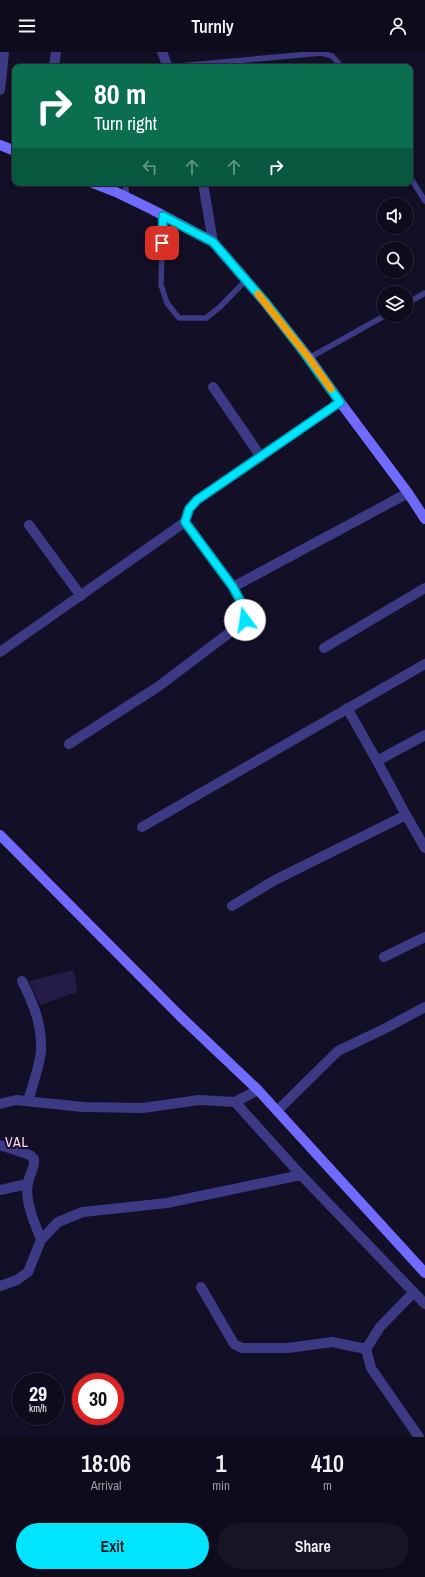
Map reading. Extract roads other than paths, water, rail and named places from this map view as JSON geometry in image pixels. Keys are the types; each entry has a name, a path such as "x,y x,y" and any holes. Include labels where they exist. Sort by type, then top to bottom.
{"street":[{"path":"0,90 4,52"},
{"path":"54,64 56,52"},
{"path":"162,52 167,64"},
{"path":"0,145 12,150"},
{"path":"101,186 127,197 213,242 309,358 408,493 425,519"},
{"path":"204,186 213,242"},
{"path":"213,387 261,457"},
{"path":"0,652 185,522 189,509 197,500 340,402"},
{"path":"233,587 408,493"},
{"path":"69,744 159,686 245,620 246,612 233,587 185,522"},
{"path":"29,525 81,596"},
{"path":"324,648 425,588"},
{"path":"142,827 425,664"},
{"path":"347,708 425,848"},
{"path":"377,761 425,735"},
{"path":"232,906 276,880 406,815"},
{"path":"0,835 163,999 258,1090 425,1273"},
{"path":"384,957 425,938"},
{"path":"22,981 35,1007 41,1050 28,1100"},
{"path":"277,1111 338,1051 425,1007"},
{"path":"0,1104 16,1100 28,1100 84,1107 143,1108 199,1100 235,1102 258,1090"},
{"path":"235,1102 301,1175 425,1304"},
{"path":"0,1145 33,1157 34,1163 28,1184 27,1196 41,1240"},
{"path":"0,1286 17,1280 28,1272 41,1240 58,1222 84,1212 167,1203 301,1175"},
{"path":"0,1190 28,1184"},
{"path":"201,1287 234,1344 242,1348 288,1348 332,1342 366,1349"},
{"path":"414,1292 380,1326 366,1349 371,1368 417,1437"}],"lane":[{"path":"201,64 321,53 332,56 339,64"},
{"path":"413,182 425,201"},
{"path":"125,186 127,197"},
{"path":"163,216 161,285 167,303 179,318 206,318 220,307 246,280"},
{"path":"413,301 424,296"},
{"path":"309,358 377,320"}],"district":[{"name":"VAL","path":"17,1142"}]}
